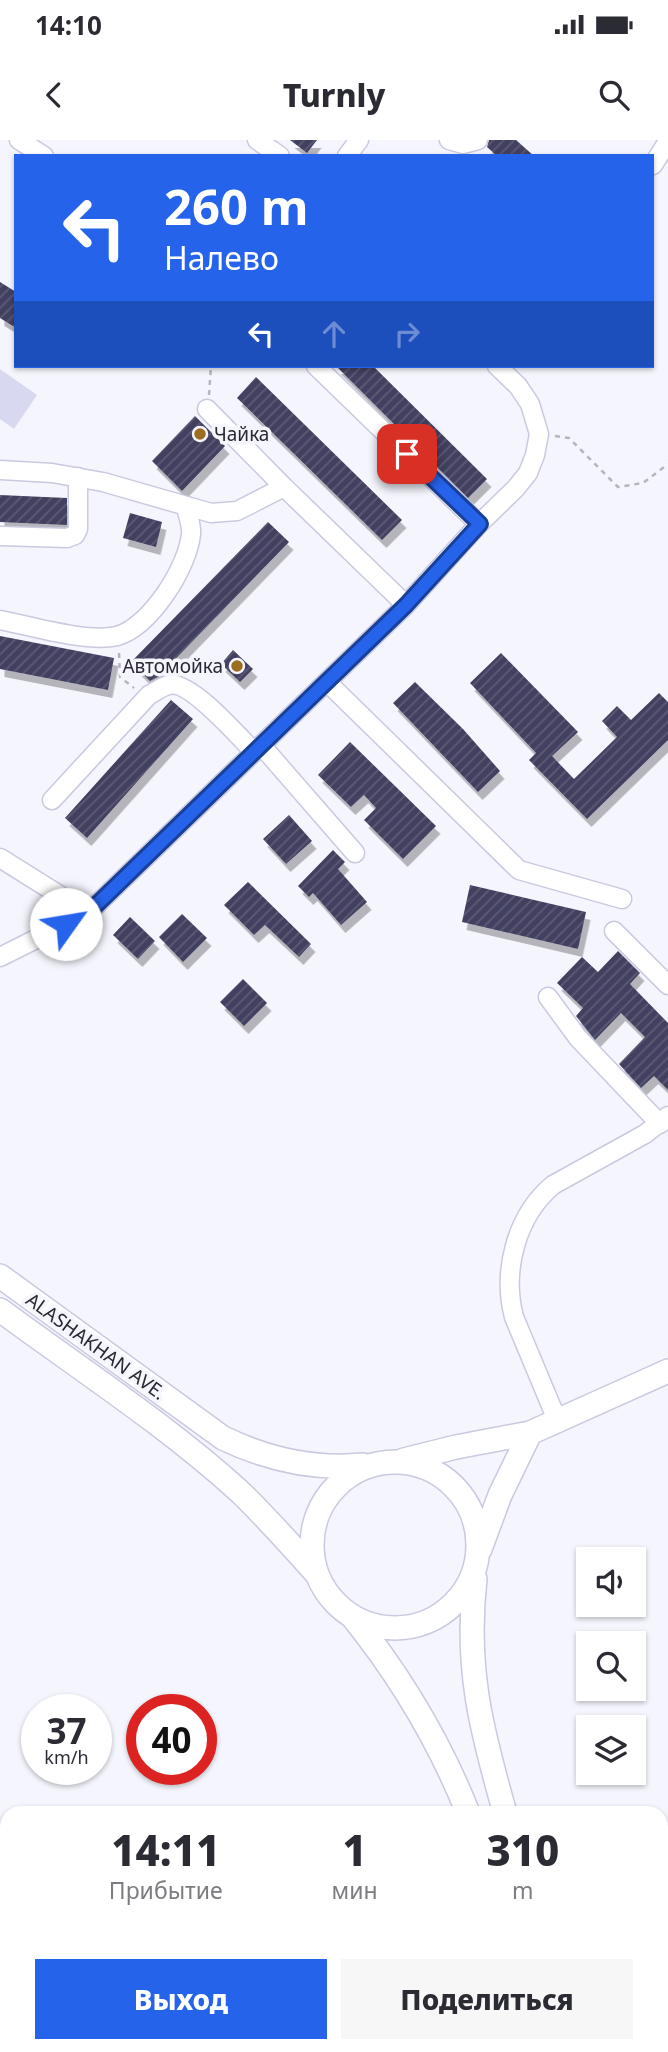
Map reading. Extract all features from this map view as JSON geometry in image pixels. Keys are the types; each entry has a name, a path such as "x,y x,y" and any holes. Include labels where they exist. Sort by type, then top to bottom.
{"main road":[{"name":"ALASHAKHAN AVE.","path":"0,1276 223,1438 254,1452 322,1467 388,1462"},
{"name":"ALASHAKHAN AVE.","path":"0,1310 183,1444 238,1491 316,1573"},
{"path":"465,1806 440,1747 424,1718 383,1657 350,1614 332,1597 316,1573 312,1535 317,1514 327,1496 341,1481 358,1470 530,1433 668,1371"},
{"path":"350,1614 362,1622 385,1628 407,1628 428,1622 447,1611 460,1598 477,1561 500,1495 530,1433"},
{"path":"388,1462 418,1465 438,1473 466,1500 474,1518 478,1534 471,1643 474,1687 489,1759 503,1806"}],"street":[{"path":"19,140 41,154"},
{"path":"449,140 463,144 477,140"},
{"path":"654,164 668,141"},
{"path":"256,146 275,154"},
{"path":"318,368 480,524"},
{"path":"0,957 88,913 406,605 516,488 528,473 539,434 530,404 518,386 499,368"},
{"path":"207,409 406,605"},
{"path":"0,470 103,482 211,513 237,510 284,487"},
{"path":"0,536 67,538 75,535 78,529 78,477"},
{"path":"0,620 92,638 120,635 152,612 178,573 192,533 186,508"},
{"path":"327,682 519,870 622,898"},
{"path":"52,800 149,695 169,685 177,685 192,690 258,748 355,853"},
{"path":"0,858 88,913"},
{"path":"614,931 668,985"},
{"path":"548,997 578,1038 664,1120 645,1134 553,1185 530,1209 518,1236 511,1271 510,1303 557,1420"}],"path":[{"path":"207,409 211,368"},
{"path":"539,434 569,438 618,487 643,483 668,464"},
{"path":"120,635 120,677 131,687 149,695"}],"shaded area":[{"path":"0,369 37,395 14,429 0,419"}],"building":[{"path":"290,140 317,140 307,153"},
{"path":"489,140 516,140 532,154 495,154 487,147"},
{"path":"0,282 14,291 14,327 0,318"},
{"path":"338,368 375,368 487,479 468,498"},
{"path":"256,377 402,520 382,540 237,398"},
{"path":"195,416 225,446 182,491 152,461"},
{"path":"0,495 67,498 67,525 0,522"},
{"path":"130,513 162,522 156,547 123,538"},
{"path":"268,522 289,542 158,677 150,681 131,662"},
{"path":"0,636 114,658 108,690 0,669"},
{"name":"Автомойка","path":"233,650 253,669 240,682 221,664"},
{"path":"501,653 578,732 552,756 574,779 617,737 602,721 617,706 631,720 659,693 668,702 668,740 587,819 529,760 536,753 470,683"},
{"path":"415,682 463,729 500,771 478,792 393,703"},
{"path":"171,700 193,719 87,838 65,818"},
{"path":"350,742 436,826 403,859 364,820 376,808 364,795 351,807 318,775"},
{"path":"289,815 312,841 286,864 263,839"},
{"path":"333,850 345,862 338,869 367,902 341,925 313,893 309,897 298,886"},
{"path":"248,882 311,944 299,957 265,925 254,935 224,905"},
{"path":"470,885 586,912 578,949 462,922"},
{"path":"182,914 207,938 183,962 159,937"},
{"path":"130,917 155,941 138,959 113,935"},
{"path":"618,951 640,973 630,984 668,1023 668,1090 654,1076 641,1088 619,1064 645,1037 621,1013 595,1040 576,1016 583,1008 557,983 582,957 598,972"},
{"path":"243,979 267,1003 244,1026 220,1002"}],"place":[{"name":"Чайка","path":"200,434"},
{"name":"Автомойка","path":"237,666"}],"route":[{"path":"66,924 88,913 406,605 480,524 407,454"}]}
